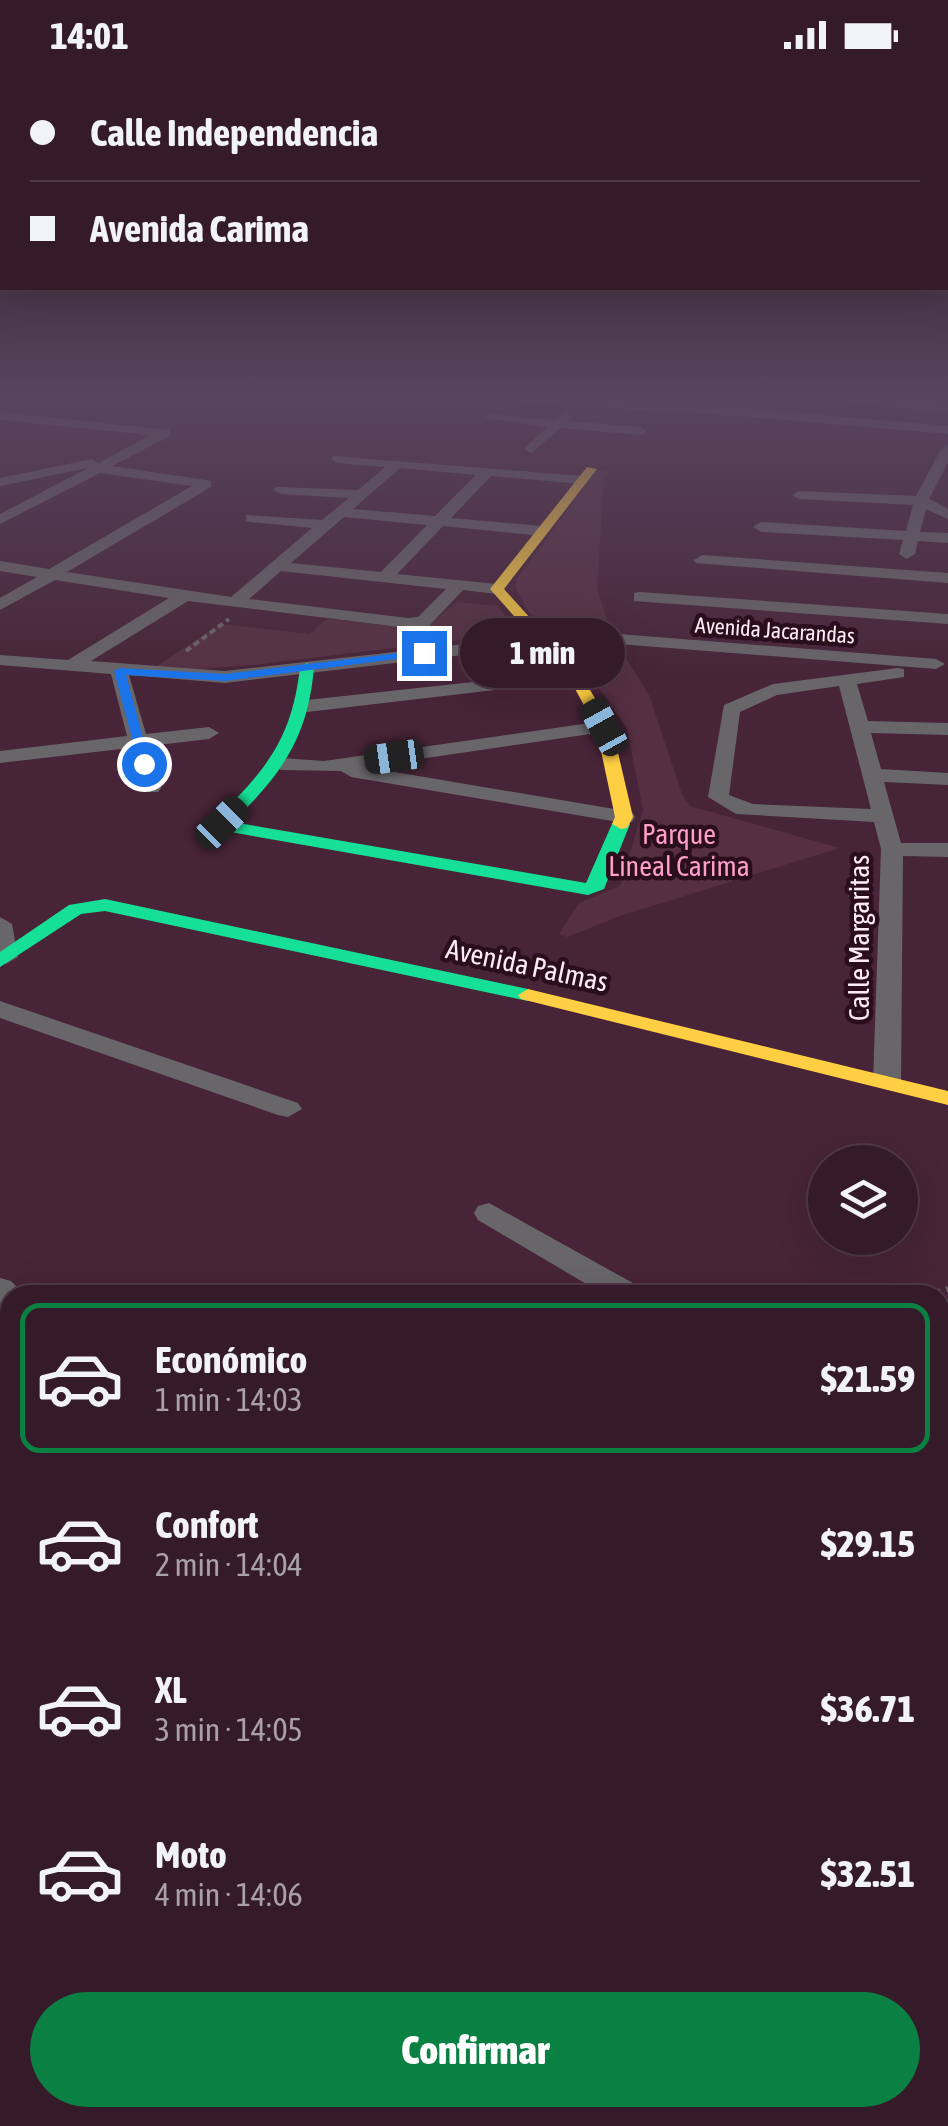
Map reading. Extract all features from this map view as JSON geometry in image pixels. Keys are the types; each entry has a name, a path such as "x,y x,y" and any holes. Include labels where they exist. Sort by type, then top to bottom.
{"street":[{"path":"0,520 51,495"},
{"path":"0,606 187,495"},
{"path":"244,603 278,566 360,495"},
{"path":"385,577 465,495"},
{"path":"498,589 570,495"},
{"path":"798,495 921,501 948,515"},
{"path":"892,595 924,495"},
{"path":"340,512 542,531"},
{"path":"251,518 326,525"},
{"path":"761,527 948,538"},
{"path":"702,560 892,595 948,619"},
{"path":"0,566 185,596 416,623 423,622 459,585"},
{"path":"278,566 498,589 514,612 575,676 604,727 624,817 597,885 588,889 231,829 222,823 281,764 298,735 307,706 307,667"},
{"path":"640,598 892,595 948,578"},
{"path":"68,667 185,596"},
{"name":"Avenida Jacarandas","path":"0,660 225,677 581,636 944,668"},
{"path":"881,816 736,808 718,797 731,709 773,690 944,668"},
{"path":"120,671 151,788"},
{"path":"307,706 575,676"},
{"name":"Calle Margaritas","path":"846,680 892,849 887,1082"},
{"path":"324,767 604,727"},
{"path":"859,727 948,729"},
{"path":"0,757 209,733"},
{"path":"281,764 324,767 624,817"},
{"path":"874,775 948,780"},
{"path":"892,849 948,850"},
{"name":"Avenida Palmas","path":"2,958 76,909 91,905 598,1010 948,1098"},
{"path":"0,924 2,958"},
{"path":"0,1009 288,1110"},
{"path":"489,1213 612,1285"}],"path":[{"path":"180,676 186,668 176,658 244,603"}],"green space":[{"name":"Parque Lineal Carima","path":"579,495 603,495 597,589 613,637 649,695 682,794 690,806 840,848 623,915 567,937 559,934 579,903 620,886 643,810 627,729 585,668 527,610 516,589 516,580"},
{"path":"457,602 498,606 516,633 254,665 199,669 157,666 220,624 310,634 326,619 425,629"}],"traffic: fast":[{"path":"307,667 292,737 271,772 222,823 225,826 588,889 597,885 621,824"},
{"path":"0,961 76,909 105,905 528,995"}],"traffic: slow":[{"path":"571,495 497,589 575,676 604,727 624,817 621,824"},
{"path":"528,995 948,1098"}],"route":[{"path":"144,764 120,671 225,677 424,653"}]}
